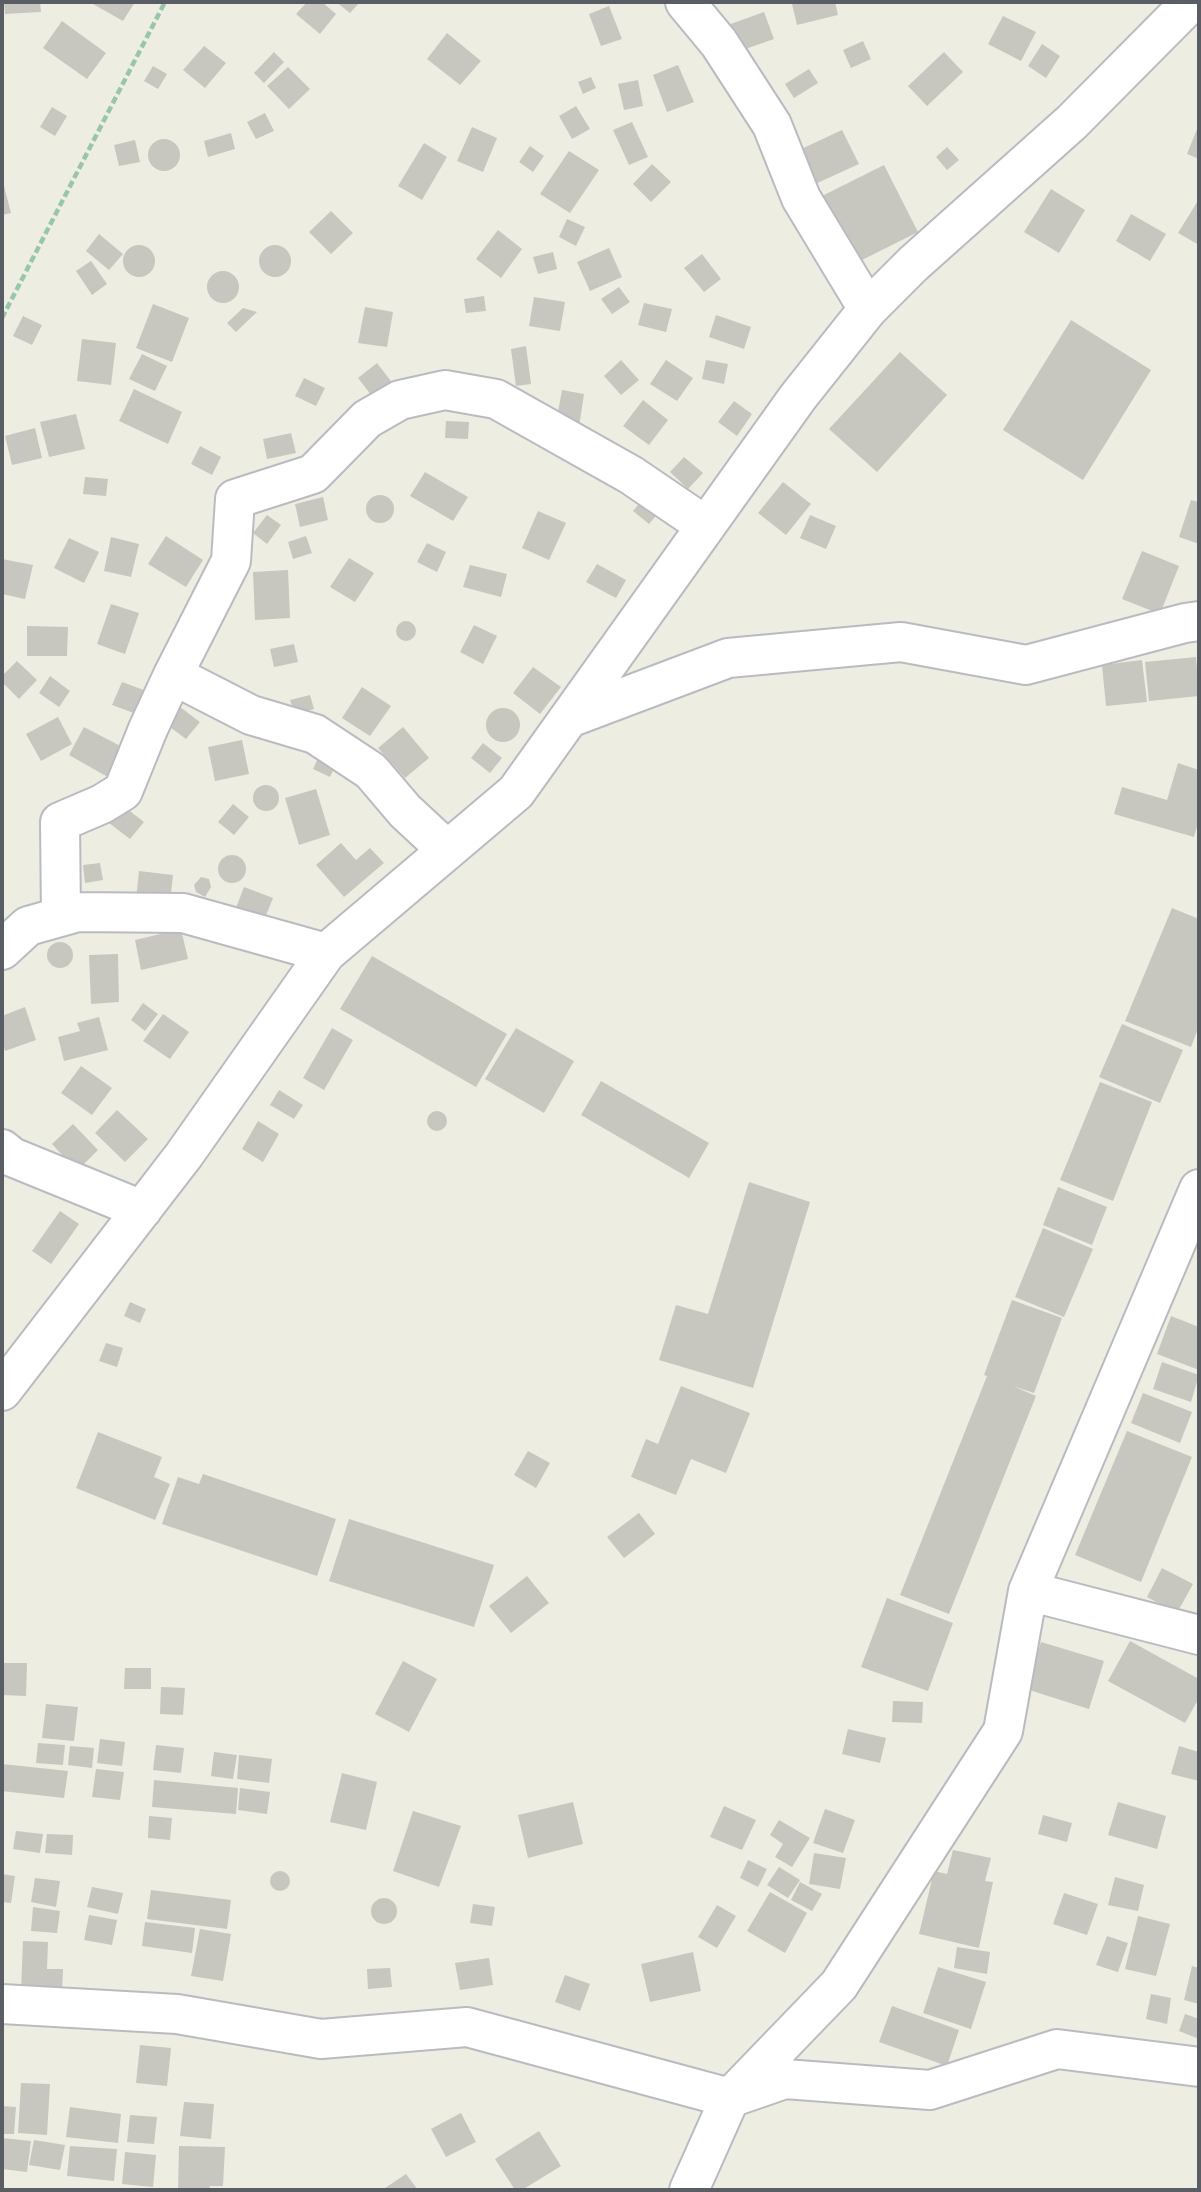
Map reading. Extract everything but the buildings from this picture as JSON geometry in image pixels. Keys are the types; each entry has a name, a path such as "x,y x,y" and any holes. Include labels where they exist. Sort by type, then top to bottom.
{"street":[{"path":"685,2 719,43 772,125 801,198 868,309"},
{"path":"2,1391 184,1155 326,953 516,792 798,397 868,309 913,264 1073,122 1191,2"},
{"path":"61,916 60,822 102,804 123,791 173,675 231,561 235,499 313,474 367,419 400,400 445,390 496,398 631,475 706,526"},
{"path":"569,718 728,658 901,642 1026,665 1199,621"},
{"path":"173,675 251,715 315,734 371,771 405,811 447,850"},
{"path":"2,950 28,926 78,912 183,913 326,953"},
{"path":"2,1149 12,1157 142,1210"},
{"path":"689,2190 730,2098 839,1985 1003,1731 1028,1591 1190,1236 1199,1189"},
{"path":"1028,1591 1199,1634"},
{"path":"2,2004 177,2014 321,2039 467,2027 730,2098 785,2079 930,2090 1057,2049 1199,2067"}],"path":[{"path":"2,318 165,2"}]}
